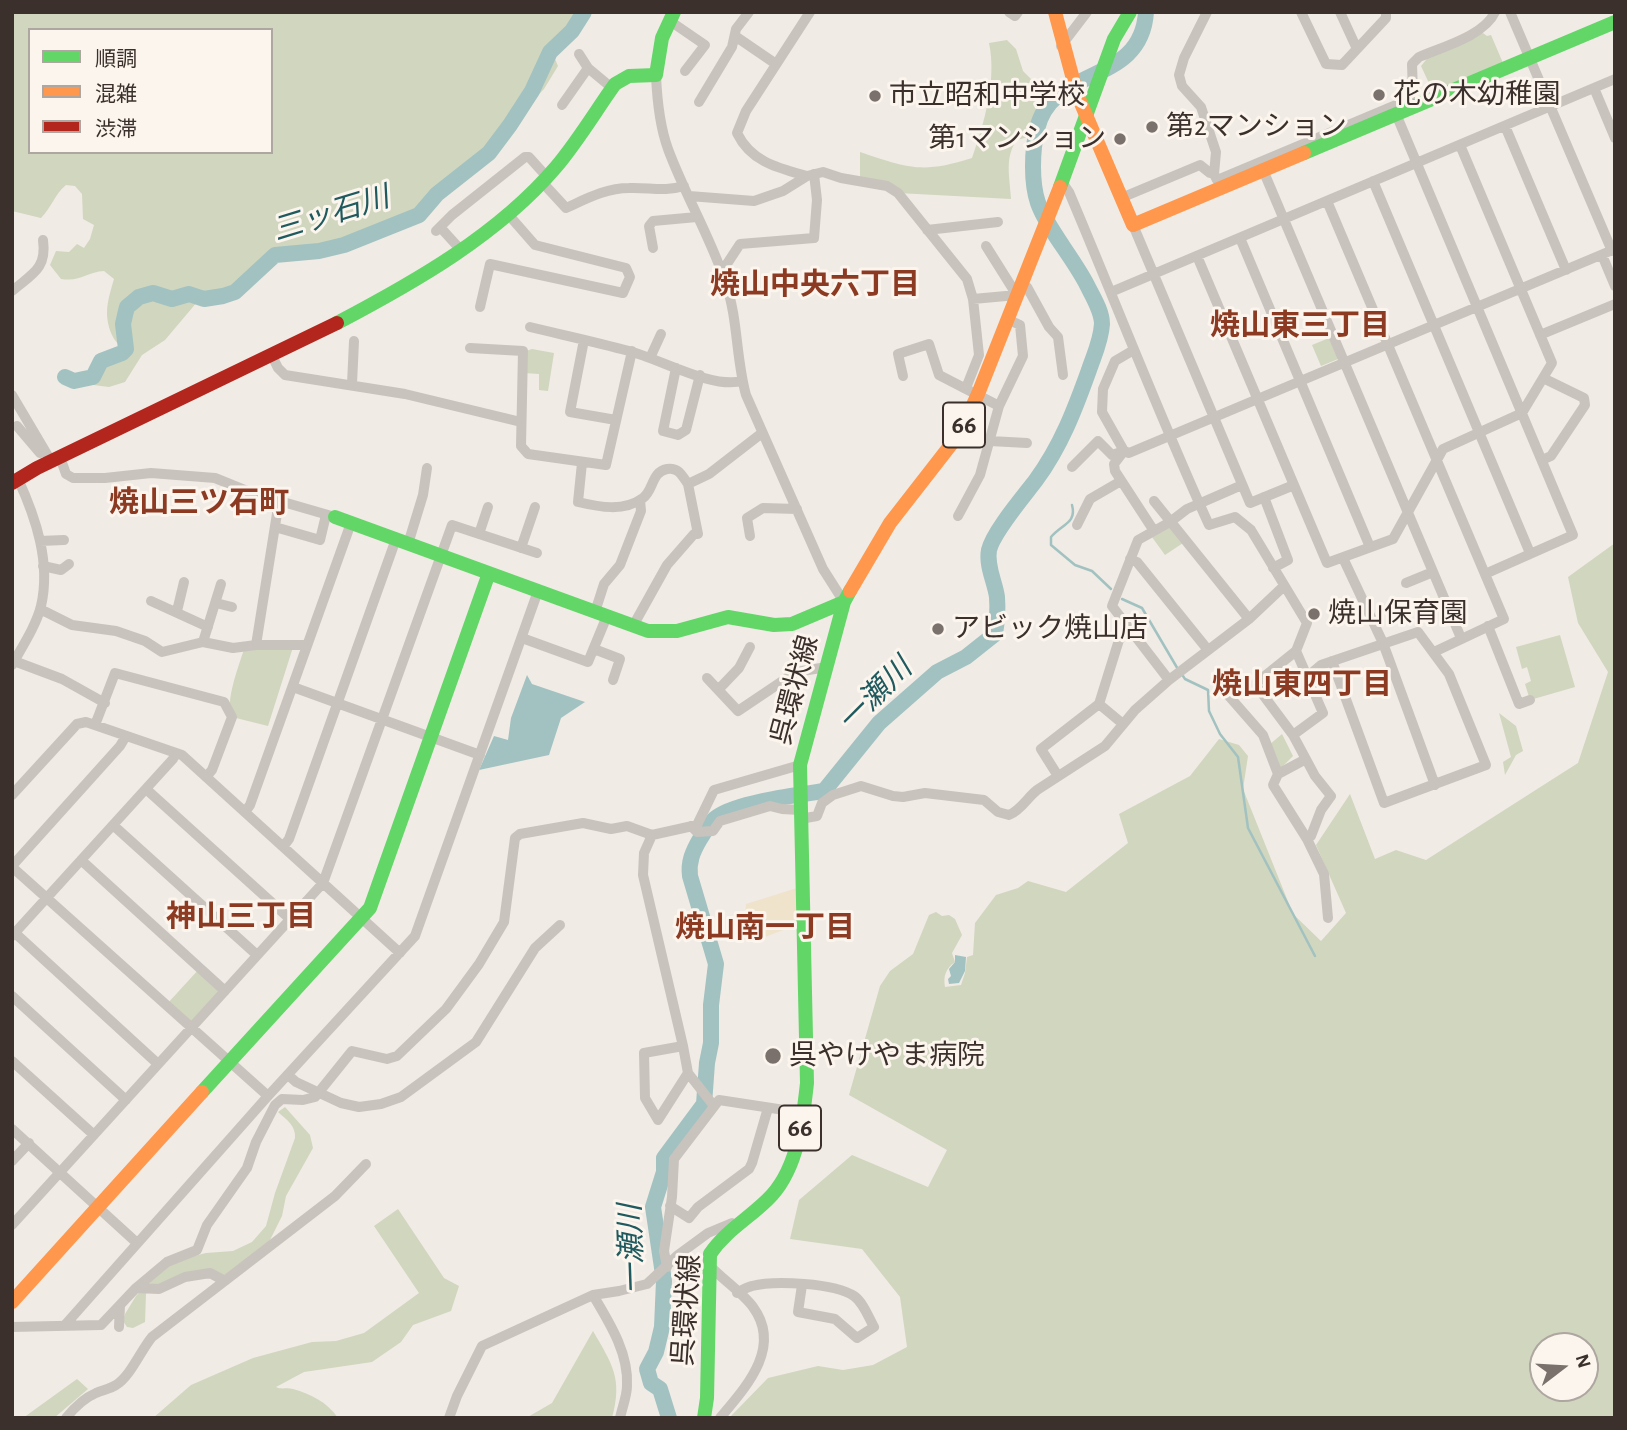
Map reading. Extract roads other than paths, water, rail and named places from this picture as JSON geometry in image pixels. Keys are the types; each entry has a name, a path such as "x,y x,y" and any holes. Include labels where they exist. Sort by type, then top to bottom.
{"street":[{"path":"699,102 732,47 736,29 749,12"},
{"path":"810,12 746,111 737,133 746,149 767,165 810,175"},
{"path":"1009,12 1015,16 1018,12"},
{"path":"1055,12 1061,46 1070,74 1250,503 1294,485"},
{"path":"1061,46 1087,12"},
{"name":"呉環状線","path":"704,1418 710,1254 719,1239 773,1194 787,1168 804,1113 807,1083 800,765 844,602 890,523 960,433 972,391 1009,320 1110,51 1130,12"},
{"path":"1207,12 1184,58 1179,75 1182,86 1201,107 1216,152 1214,174 1217,180 1410,99 1413,93 1412,64 1419,57 1481,30 1491,21 1494,12"},
{"path":"1301,12 1326,64 1342,65 1386,19 1386,12"},
{"path":"1340,12 1357,49"},
{"path":"1510,12 1610,252 1615,286"},
{"path":"17,426 73,478 151,473 215,478 252,494 331,516 664,635 722,618 736,617 786,626 803,622 844,602 823,569 742,382 732,310 721,273 667,147 656,75 662,38 672,17 705,45 685,71"},
{"path":"1133,225 1615,22"},
{"path":"734,36 776,64"},
{"path":"579,54 588,68 612,88"},
{"path":"562,105 588,68"},
{"path":"105,703 62,680 13,663 40,609 44,587 40,541 30,506 15,481 360,311 460,249 544,180 623,76 656,75"},
{"path":"1111,292 1615,79"},
{"path":"1594,88 1615,138"},
{"path":"1396,114 1573,535 1485,574"},
{"path":"1505,126 1566,270"},
{"path":"1196,256 1327,563 1393,539 1443,449 1522,413 1552,363 1460,145"},
{"path":"460,249 438,229 525,157 529,158 566,208 602,192 627,188 686,191 754,201 783,191 810,175 823,172 887,186 898,193 967,279 973,299 979,355 972,391"},
{"path":"1121,198 1200,165 1214,174"},
{"path":"1264,170 1461,638"},
{"path":"721,273 740,244 814,238 817,200 810,175"},
{"path":"1062,181 1111,292 1168,437 1209,525 1235,517 1251,530 1307,623 1296,651 1255,684 1293,735 1315,776 1331,796 1307,839"},
{"path":"1373,181 1530,553"},
{"path":"1327,201 1504,619 1434,652"},
{"path":"480,307 490,264 624,293 630,277 626,268 535,244 507,213"},
{"path":"653,248 649,226 653,221 697,217"},
{"path":"927,230 998,222"},
{"path":"1240,238 1370,547"},
{"path":"12,291 39,268 44,258 43,240"},
{"path":"986,246 1058,337 1063,375"},
{"path":"1072,467 1098,441 1112,455 1129,453 1610,252"},
{"path":"973,299 1019,291"},
{"path":"1540,335 1615,304"},
{"path":"958,516 980,475 999,406 1023,356 1020,325 1009,320"},
{"path":"530,327 632,351 676,368 731,384 742,382"},
{"path":"650,358 661,334"},
{"path":"584,340 570,412 616,420"},
{"path":"352,384 354,341"},
{"path":"903,376 896,350 929,344 939,375 999,406"},
{"path":"471,348 523,351 521,446 528,454 606,465 632,351"},
{"path":"1124,452 1102,412 1103,389 1115,361 1132,351"},
{"path":"272,356 285,375 405,394 521,422"},
{"path":"676,368 663,431 678,435 687,430 700,375"},
{"path":"1542,460 1551,456 1585,405 1584,398 1543,378"},
{"path":"12,396 16,398 53,460"},
{"path":"688,484 709,474 762,433"},
{"path":"990,441 1027,443"},
{"path":"1124,452 1114,464 1115,471 1154,531"},
{"path":"582,463 578,502 600,508 616,508 640,500 646,495 654,477 671,468 678,471 688,484 698,534 694,534 667,565 633,626"},
{"path":"283,847 289,839 338,703 402,541 424,495 427,468"},
{"path":"1077,525 1090,499 1121,481"},
{"path":"1175,675 1129,629 1112,606 1138,540 1199,503 1242,485"},
{"path":"1264,497 1288,560 1273,568"},
{"path":"522,638 588,662 594,649 604,584 620,565 640,511 640,500"},
{"path":"257,645 279,501"},
{"path":"1154,501 1249,619"},
{"path":"479,534 488,507"},
{"path":"521,548 535,507"},
{"path":"750,536 747,517 763,508 797,509"},
{"path":"275,527 320,540 331,516"},
{"path":"245,812 250,805 351,523"},
{"path":"12,1225 323,883 452,525 537,553"},
{"path":"40,541 64,540"},
{"path":"1343,558 1383,643 1435,785"},
{"path":"1130,559 1137,562 1208,650"},
{"path":"43,566 61,570 69,564"},
{"path":"1406,583 1433,572"},
{"path":"12,1303 370,908 489,573"},
{"path":"177,611 184,582"},
{"path":"203,642 221,584"},
{"path":"691,826 696,832 713,831 720,821 770,806 817,816 822,803 833,795 861,786 892,796 925,793 984,800 998,812 1009,816 1018,811 1027,798 1105,746 1123,724 1175,675 1249,619 1284,586"},
{"path":"65,1325 268,1096 415,936 538,591"},
{"path":"151,601 208,626"},
{"path":"216,603 232,607"},
{"path":"40,609 72,625 116,631 145,641 162,652 203,642 233,648 307,645"},
{"path":"1488,626 1519,704 1530,700"},
{"path":"1058,776 1041,749 1099,704 1119,640 1129,629"},
{"path":"1308,676 1321,665 1332,661 1383,643 1418,632 1449,674 1486,765 1384,803 1332,661"},
{"path":"718,690 739,668 750,647"},
{"path":"594,649 620,659 613,680"},
{"path":"1293,735 1323,713 1296,651"},
{"path":"707,678 738,711 796,672 827,667"},
{"path":"95,725 115,673 224,702 232,717 212,769 206,777"},
{"path":"293,687 480,755"},
{"path":"1221,687 1263,735 1278,774"},
{"path":"1099,704 1123,724"},
{"path":"12,795 77,724 86,722 182,755 400,953"},
{"path":"126,736 12,866 268,1096"},
{"path":"158,1064 14,934 173,759 175,753"},
{"path":"1306,759 1278,774 1273,785 1307,839 1324,874 1328,918"},
{"path":"12,1327 101,1325 136,1288 167,1262 197,1250 206,1225 247,1168 256,1142 275,1105 282,1099 303,1100 319,1093 352,1051 387,1059 397,1056 446,1009 479,964 504,922 515,838 520,834 583,823 611,829 627,826 652,835 697,825 714,790 800,765"},
{"path":"146,789 290,919"},
{"path":"113,825 257,955"},
{"path":"652,835 644,853 643,876 688,1073 715,1106"},
{"path":"81,860 225,990"},
{"path":"288,1075 296,1082 341,1103 359,1107 381,1104 401,1097 476,1042 535,948 560,925"},
{"path":"12,996 126,1100"},
{"path":"683,1046 644,1053 645,1098 658,1120 688,1073"},
{"path":"12,1061 94,1135"},
{"path":"667,1267 664,1251 674,1158 719,1100 804,1113"},
{"path":"670,1206 689,1218 698,1207 749,1169 768,1108"},
{"path":"12,1129 138,1243"},
{"path":"12,1161 29,1143"},
{"path":"66,1418 74,1408 95,1393 115,1387 124,1379 152,1337 335,1196 366,1164"},
{"path":"449,1418 482,1346 593,1295 647,1284 678,1255 708,1233 741,1219"},
{"path":"709,1266 752,1306 762,1333 762,1357 754,1375 720,1418"},
{"path":"136,1288 159,1289 185,1277 210,1273 225,1281"},
{"path":"737,1293 752,1286 776,1283 802,1284 842,1290 856,1297 874,1328 857,1338 835,1319 798,1311 802,1284"},
{"path":"593,1295 613,1328 625,1366 627,1387 620,1418"},
{"path":"119,1326 120,1305"}],"water":[{"path":"527,675 532,684 585,702 561,718 549,755 479,770 494,736 508,740 511,718"},
{"path":"955,955 966,957 965,971 959,983 949,984 949,969 955,962"}],"waterway":[{"name":"三ッ石川","path":"65,377 74,381 93,377 101,361 126,349 123,324 127,307 139,297 153,293 172,299 189,294 204,299 223,296 235,292 275,255 319,251 344,245 419,215 437,194 489,153 532,91 550,52 572,31 584,12"},
{"name":"一瀬川","path":"669,1418 660,1389 651,1383 647,1369 656,1352 662,1327 664,1281 653,1207 664,1172 664,1158 704,1104 716,964 690,876 692,857 697,843 717,817 739,807 824,791 879,723 937,672 966,657 995,634 997,597 989,550 1002,524 1036,480 1060,441 1095,353 1102,324 1099,309 1087,285 1038,203 1033,166 1037,129 1046,108 1060,94 1113,65 1129,53 1140,36 1146,12"},
{"path":"1072,505 1070,520 1051,537 1051,545 1075,565 1092,571 1111,589"},
{"path":"1122,599 1142,608 1179,671"},
{"path":"1183,676 1208,690 1209,711 1220,734 1238,757 1248,828 1315,956"}],"place":[{"name":"花の木幼稚園","path":"1379,95"},
{"name":"市立昭和中学校","path":"875,96"},
{"name":"第2マンション","path":"1152,127"},
{"name":"第1マンション","path":"1120,139"},
{"name":"焼山保育園","path":"1314,614"},
{"name":"アビック焼山店","path":"938,629"},
{"name":"呉やけやま病院","path":"773,1056"}],"district":[{"name":"焼山中央六丁目","path":"815,285"},
{"name":"焼山東三丁目","path":"1300,326"},
{"name":"焼山三ツ石町","path":"199,503"},
{"name":"焼山東四丁目","path":"1302,685"},
{"name":"神山三丁目","path":"241,917"},
{"name":"焼山南一丁目","path":"765,928"}]}
